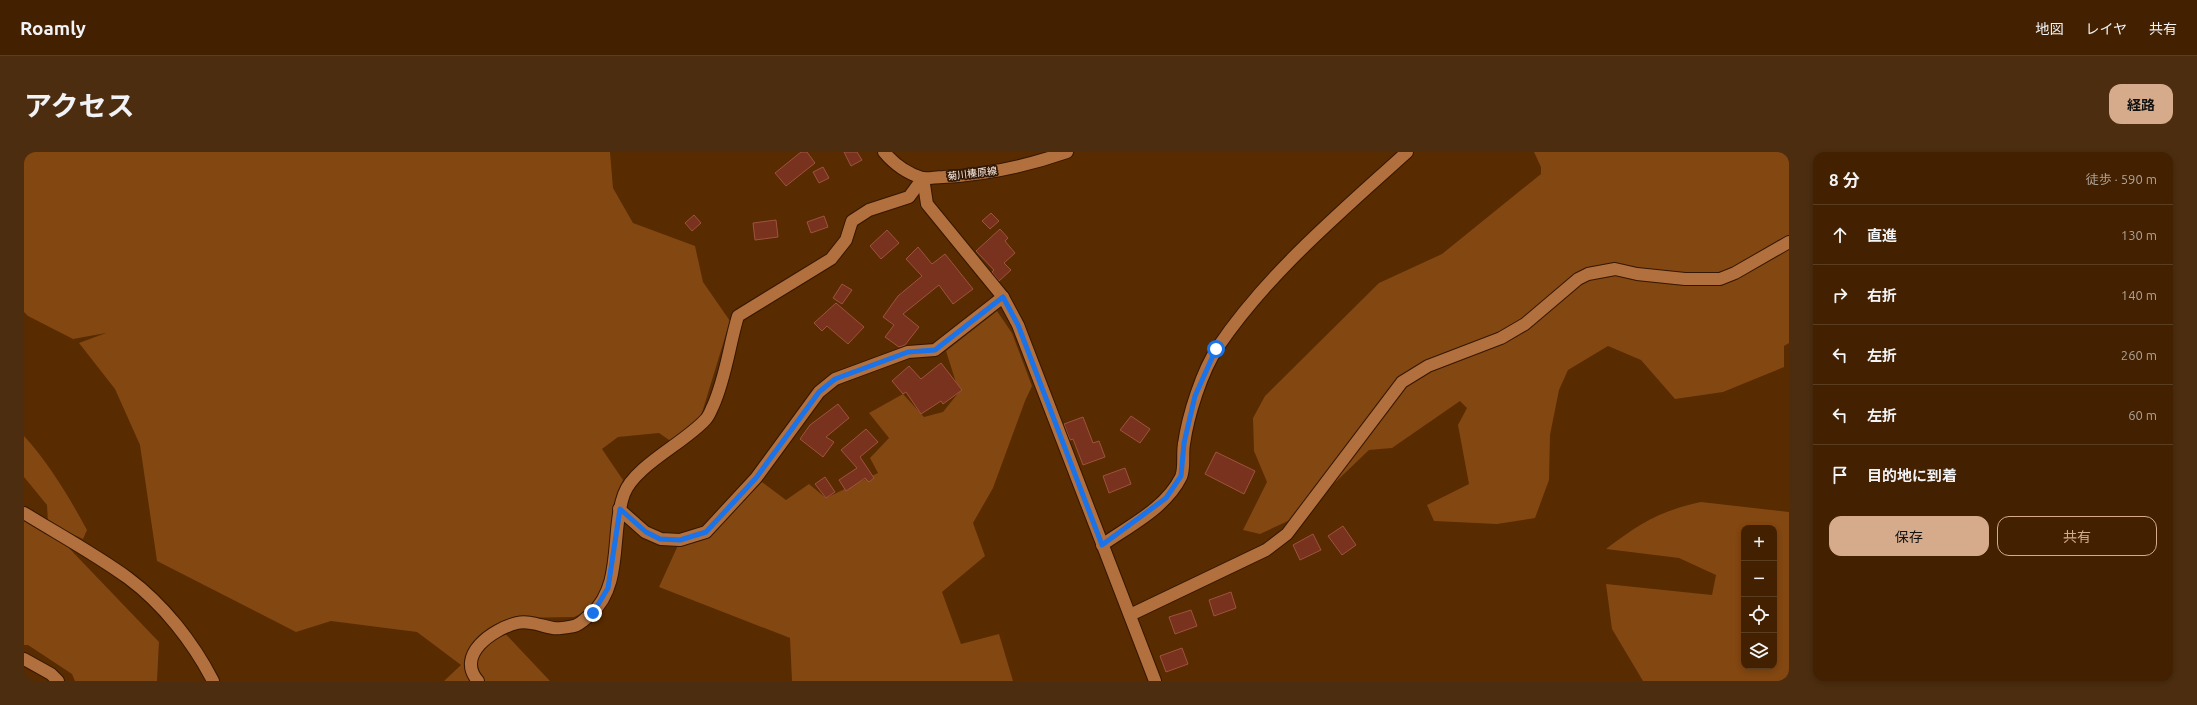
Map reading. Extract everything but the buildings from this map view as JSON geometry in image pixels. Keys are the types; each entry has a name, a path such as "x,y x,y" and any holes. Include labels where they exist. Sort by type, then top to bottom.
{"street":[{"name":"菊川榛原線","path":"884,152 892,162 907,172 923,178 958,176 1012,168 1066,152"},
{"path":"1102,545 1166,498 1181,476 1184,443 1195,396 1216,349 1240,316 1300,251 1407,152"},
{"path":"923,178 927,204 1003,297 1018,325 1154,681"},
{"path":"478,681 472,675 470,664 472,655 486,638 517,624 531,623 555,628 576,626 593,613 608,588 624,492 629,484 707,419 722,386 738,316 831,259 846,240 852,221 870,210 909,196 923,178"},
{"path":"1130,615 1266,550 1287,534 1402,382 1428,366 1502,338 1525,324 1578,279 1588,274 1615,269 1644,275 1686,279 1720,279 1735,273 1789,242"},
{"path":"620,509 646,532 660,539 680,540 706,532 756,478 819,392 835,379 908,352 935,350 1003,297"},
{"path":"24,513 128,578 169,616 205,664 213,681"},
{"path":"24,659 51,674 58,681"}],"shaded area":[{"path":"24,152 610,152 613,188 633,223 695,246 703,282 730,321 701,416 672,442 659,433 618,437 602,449 623,480 616,498 603,591 589,610 574,617 515,618 499,627 550,681 444,681 461,665 417,632 331,621 296,632 157,561 140,445 115,389 79,343 106,333 73,339 28,316 24,312"},
{"path":"1534,152 1789,152 1789,343 1784,346 1784,367 1723,392 1675,399 1641,360 1608,346 1568,370 1559,390 1550,435 1549,480 1535,518 1497,524 1434,521 1427,505 1469,484 1458,425 1467,408 1460,401 1392,448 1369,450 1301,515 1260,534 1243,530 1267,482 1254,451 1253,418 1265,396 1379,283 1442,254 1541,174 1541,167"},
{"path":"997,311 1012,333 1032,386 993,488 973,523 985,556 942,592 961,644 999,634 1013,681 792,681 790,638 659,587 679,543 706,535 762,482 786,500 809,484 826,498 878,473 870,458 889,438 869,413 903,394 924,417 943,412 959,392 946,351"},
{"path":"24,436 42,457 73,505 87,530 83,539 48,523 47,505 24,477"},
{"path":"1701,502 1789,512 1789,681 1643,681 1612,629 1606,584 1712,595 1716,575 1679,558 1606,549 1639,526 1661,514"},
{"path":"24,516 68,547 159,642 157,681 75,681 72,674 28,645 24,645"}],"route":[{"path":"593,613 608,588 620,509 646,532 660,539 680,540 706,532 756,478 819,392 835,379 908,352 935,350 1003,297 1018,325 1064,450 1102,545 1166,498 1181,476 1184,443 1195,396 1216,349"}]}
